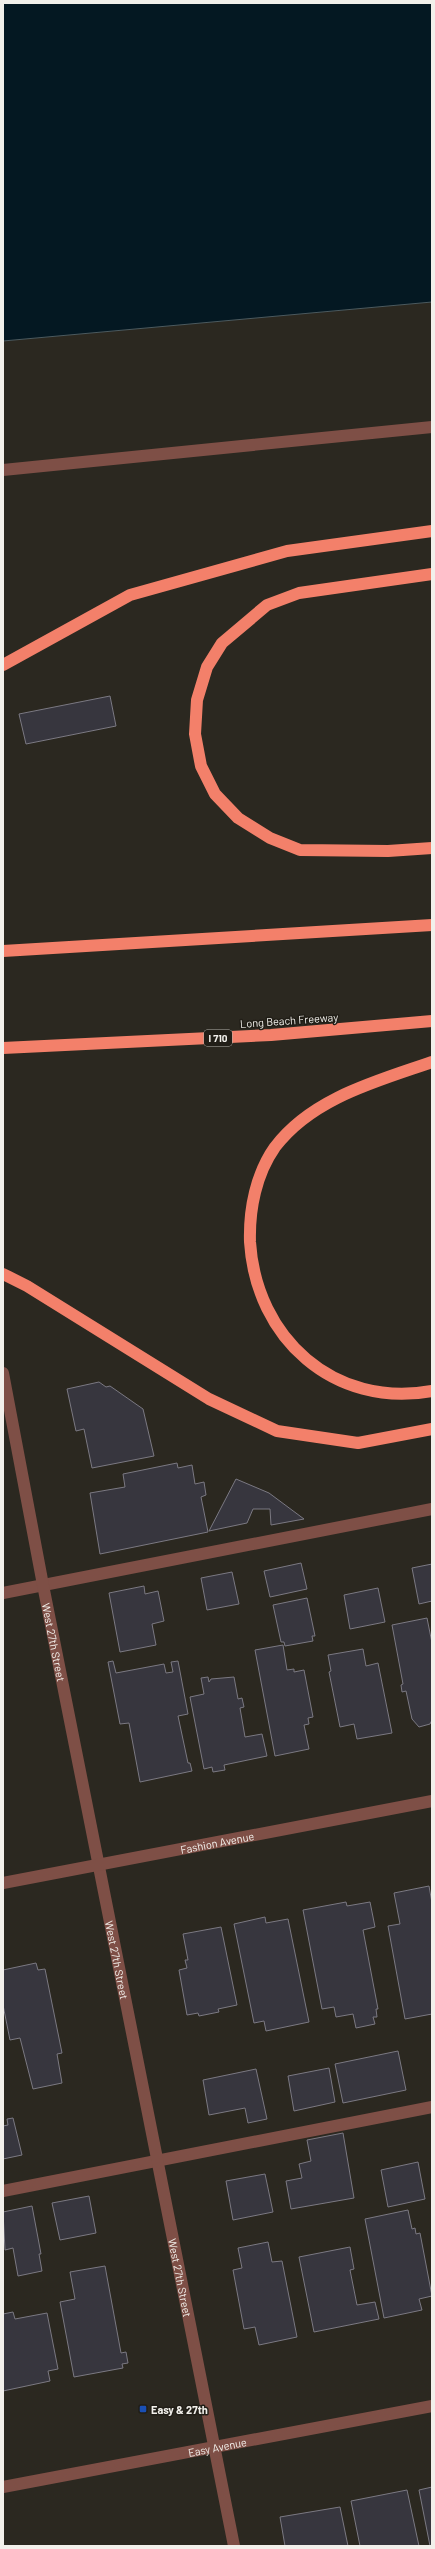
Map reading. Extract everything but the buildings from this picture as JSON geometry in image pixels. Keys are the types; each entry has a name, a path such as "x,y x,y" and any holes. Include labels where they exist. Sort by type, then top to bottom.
{"highway":[{"path":"3,665 130,595 287,551 432,531"},
{"path":"432,574 299,593 267,605 222,643 207,667 197,700 195,734 201,766 215,794 238,818 270,838 300,850 388,851 432,848"},
{"path":"3,951 432,925"},
{"name":"Long Beach Freeway","path":"3,1048 271,1035 432,1021"},
{"path":"432,1062 350,1092 322,1106 296,1126 276,1147 264,1165 252,1207 250,1231 253,1268 259,1290 270,1316 285,1338 309,1362 336,1379 369,1390 411,1395 432,1391"},
{"path":"3,1274 27,1286 209,1399 277,1431 358,1443 432,1429"}],"street":[{"path":"3,470 432,427"},
{"name":"West 27th Street","path":"3,1373 43,1585 216,2448 234,2546"},
{"path":"3,1593 432,1510"},
{"name":"Fashion Avenue","path":"3,1884 98,1864 432,1801"},
{"path":"3,2191 432,2107"},
{"name":"Easy Avenue","path":"3,2487 432,2406"}],"water":[{"path":"3,3 432,3 432,302 3,341"}],"place":[{"name":"Easy & 27th","path":"143,2409"}]}
